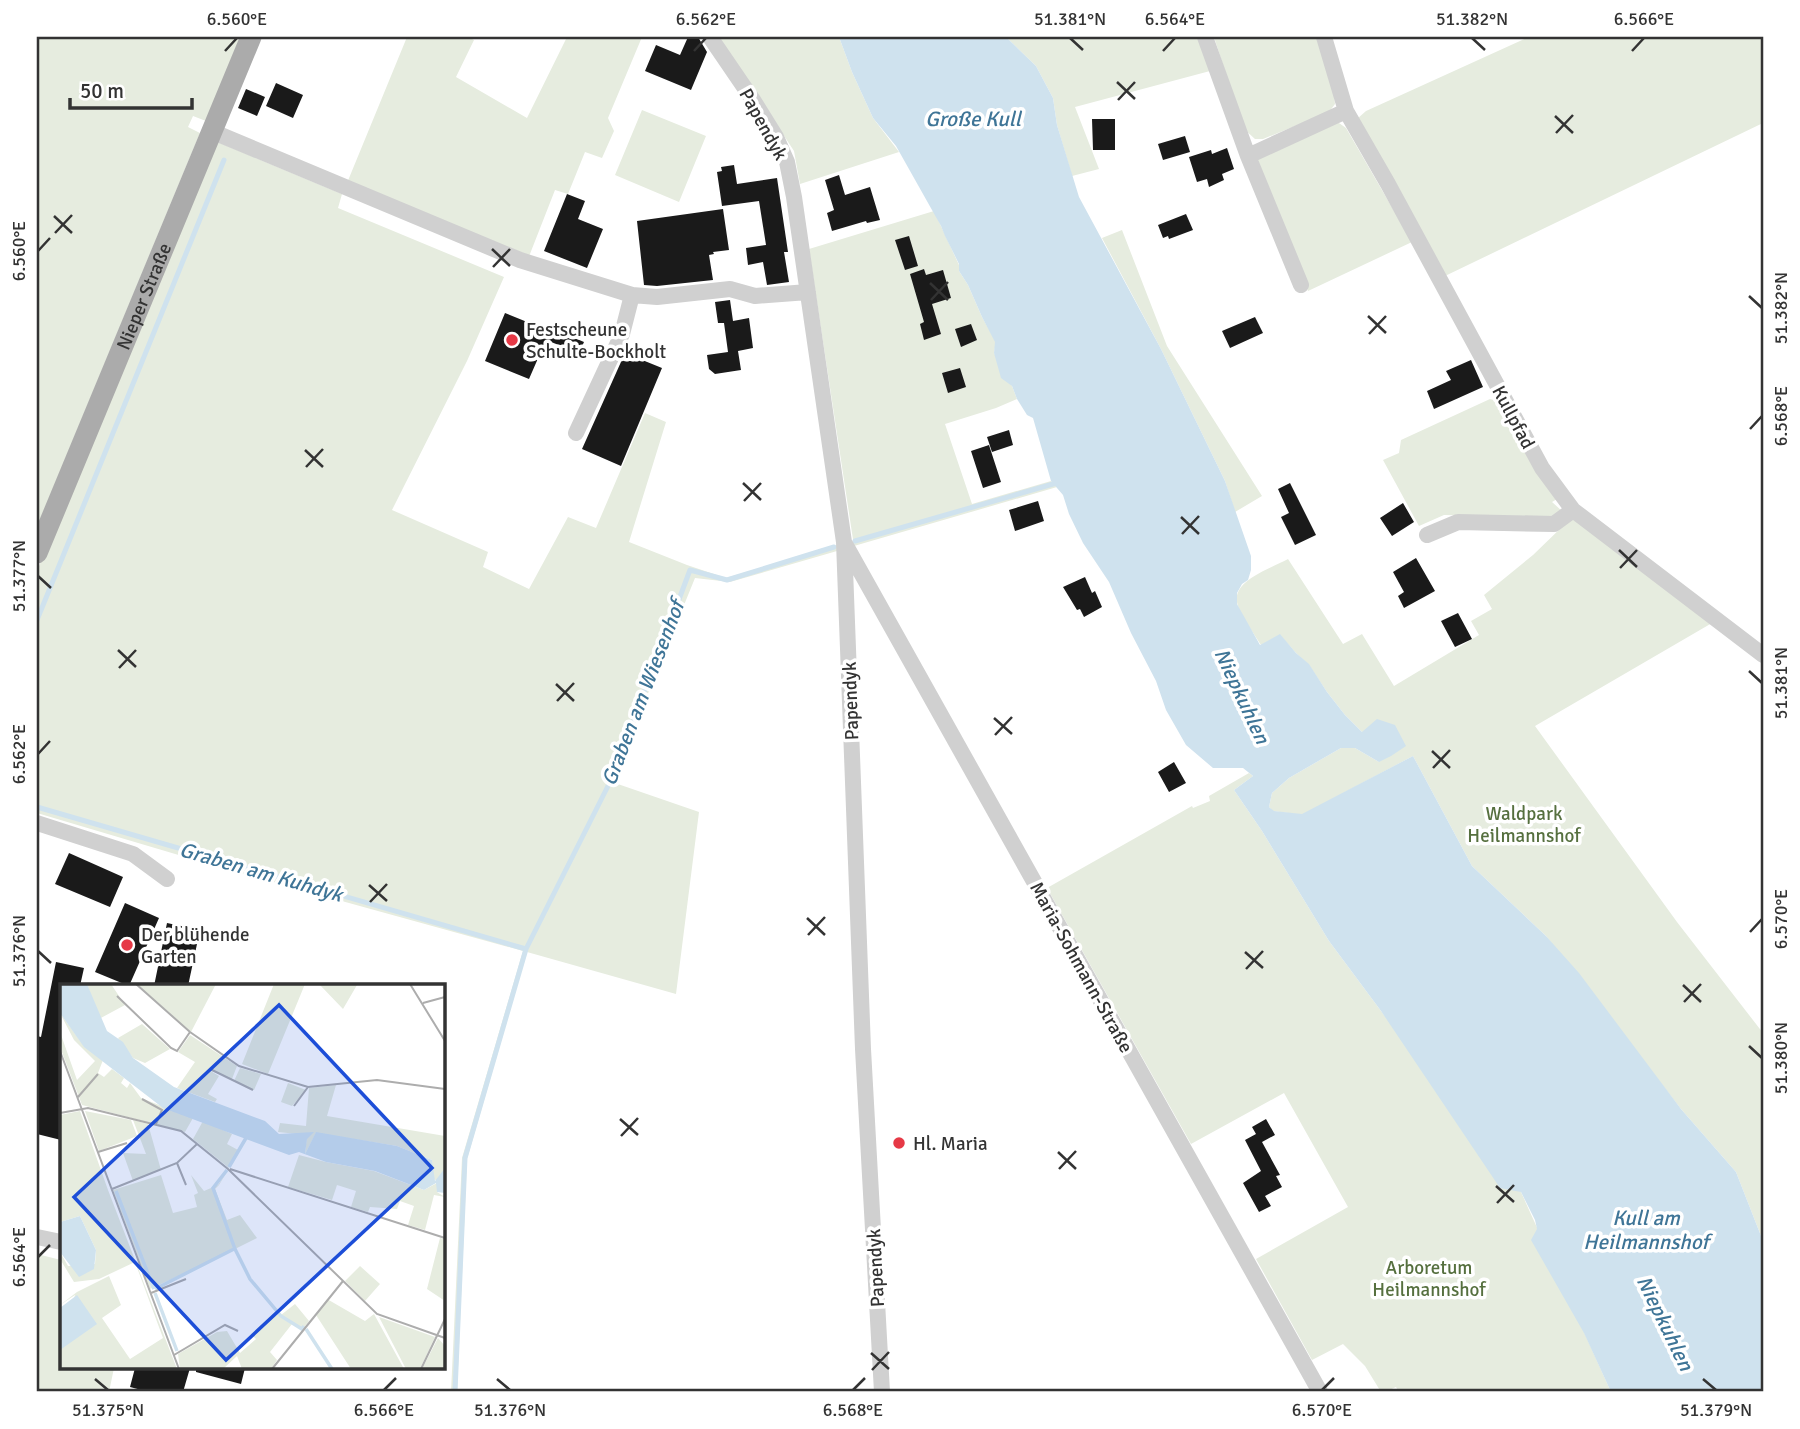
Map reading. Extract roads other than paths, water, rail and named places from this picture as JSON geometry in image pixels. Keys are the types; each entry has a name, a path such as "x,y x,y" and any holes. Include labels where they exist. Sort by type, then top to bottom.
{"main road":[{"name":"Nieper Straße","path":"37,554 251,37"}],"street":[{"name":"Papendyk","path":"709,37 765,118 787,162 844,542 863,1049 882,1392"},
{"path":"1205,37 1248,156 1301,285"},
{"name":"Kullpfad","path":"1324,37 1346,111 1542,468 1573,510 1763,655"},
{"path":"1248,156 1346,111"},
{"path":"212,131 520,260 632,295 657,297 730,289 755,296 808,292"},
{"path":"576,433 622,334 632,295"},
{"path":"1427,535 1458,522 1554,524 1573,510"},
{"name":"Maria-Sohmann-Straße","path":"844,542 1320,1392"},
{"path":"37,823 132,854 167,879"},
{"path":"37,1237 60,1242"}],"water":[{"path":"839,37 1006,37 1036,66 1053,98 1057,125 1079,197 1161,349 1225,481 1251,556 1251,570 1248,580 1237,593 1237,604 1260,645 1280,634 1309,664 1327,692 1362,732 1377,719 1395,725 1406,746 1379,762 1355,748 1341,748 1289,778 1272,793 1269,807 1274,811 1302,814 1413,756 1472,866 1546,936 1579,973 1681,1109 1736,1172 1763,1241 1763,1392 1611,1392 1584,1333 1531,1240 1537,1229 1521,1192 1500,1188 1381,1011 1329,941 1234,790 1253,776 1243,768 1213,768 1186,745 1166,710 1156,681 1109,582 1083,543 1063,495 1051,481 1033,418 1027,415 1012,386 1001,378 994,353 995,342 959,271 959,264 941,226 896,146 873,118"}],"waterway":[{"path":"37,620 224,160"},
{"name":"Graben am Wiesenhof","path":"855,541 1060,482"},
{"name":"Graben am Wiesenhof","path":"455,1392 465,1158 526,949 612,778 690,570 727,580 834,547"},
{"name":"Graben am Kuhdyk","path":"37,807 526,949"}],"place":[{"name":"Festscheune Schulte-Bockholt","path":"512,340"},
{"name":"Der blühende Garten","path":"127,945"},
{"name":"Hl. Maria","path":"899,1143"}],"water label":[{"name":"Große Kull","path":"973,119"},
{"name":"Niepkuhlen","path":"1242,696"},
{"name":"Kull am Heilmannshof","path":"1646,1230"},
{"name":"Niepkuhlen","path":"1665,1323"}],"park label":[{"name":"Waldpark Heilmannshof","path":"1524,824"},
{"name":"Arboretum Heilmannshof","path":"1429,1278"}]}
